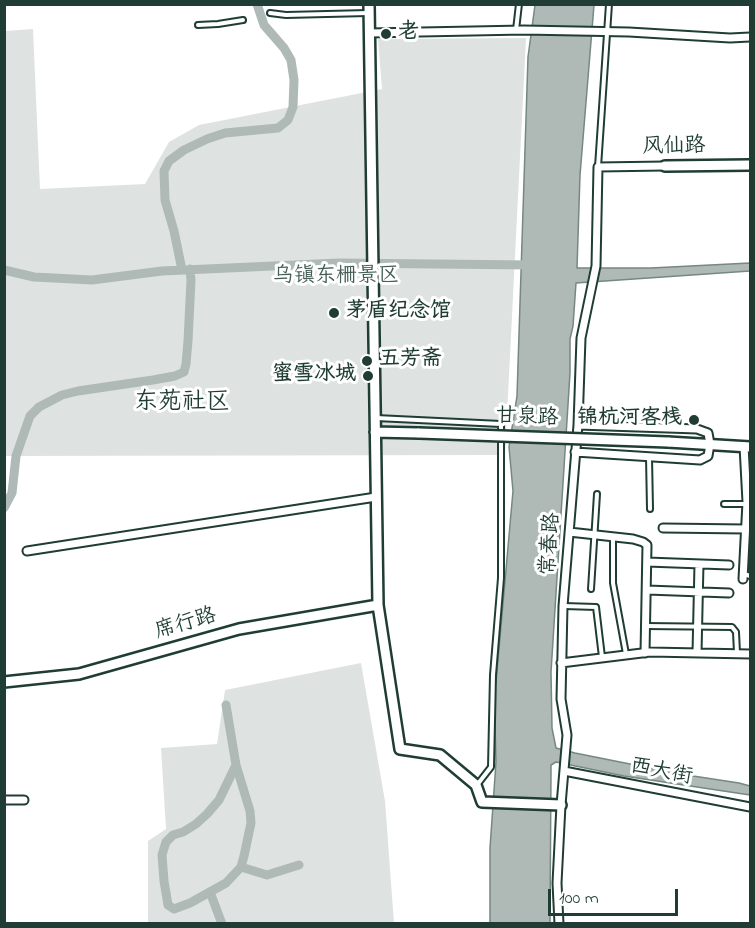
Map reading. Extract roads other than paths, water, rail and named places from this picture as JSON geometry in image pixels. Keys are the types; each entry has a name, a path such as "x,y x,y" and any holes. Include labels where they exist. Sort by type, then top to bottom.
{"street":[{"path":"369,9 378,605 400,749 441,755 476,785 482,802 561,805"},
{"path":"369,33 520,30 750,37"},
{"name":"风仙路","path":"598,167 750,165"},
{"name":"常春路","path":"559,924 561,805 567,744 561,699 563,606 578,425 581,338 596,266 598,167"},
{"path":"575,452 700,460 708,456 710,444 708,433 698,429 578,425"},
{"name":"甘泉路","path":"375,432 747,446"},
{"path":"746,576 747,446"},
{"path":"27,551 376,497"},
{"path":"663,528 746,529"},
{"path":"569,532 613,537 643,542 647,545 645,653"},
{"path":"647,562 729,565"},
{"path":"697,653 699,564"},
{"path":"647,590 729,593"},
{"name":"席行路","path":"4,682 79,674 238,629 378,605"},
{"path":"561,663 645,653 750,654"},
{"name":"西大街","path":"564,769 750,807"},
{"path":"4,800 24,800"}],"lane":[{"path":"519,4 520,30"},
{"path":"598,167 603,32 609,4"},
{"path":"270,13 286,15 369,9"},
{"path":"198,25 243,20"},
{"path":"375,418 501,424 501,578 493,675 491,767 476,785"},
{"path":"649,457 650,508"},
{"path":"591,589 597,494"},
{"path":"724,504 747,504"},
{"path":"613,537 613,583 626,655"},
{"path":"563,606 596,607 602,658"},
{"path":"646,626 732,627 736,632 737,654"}],"waterway":[{"path":"182,270 165,200 164,171 169,161 184,150 225,133 278,128 288,120 293,107 294,80 291,60 264,25 257,4"},
{"path":"4,270 34,277 92,280 162,271 339,263 531,265"},
{"path":"4,508 12,493 16,456 30,416 39,407 62,395 78,391 153,380 184,372 188,341 190,269"},
{"path":"226,705 236,765 250,811 251,823 244,856 241,867 226,883 174,909 168,905 164,881 162,855 166,842 173,835 196,824 207,814 219,800 236,765"},
{"path":"241,867 267,875 299,865"},
{"path":"210,892 222,924"}],"place":[{"name":"老","path":"386,34"},
{"name":"茅盾纪念馆","path":"334,313"},
{"name":"五芳斋","path":"367,361"},
{"name":"蜜雪冰城","path":"368,376"},
{"name":"锦杭河客栈","path":"694,420"}],"district":[{"name":"东苑社区","path":"182,404"}],"park label":[{"name":"乌镇东栅景区","path":"336,278"}]}
